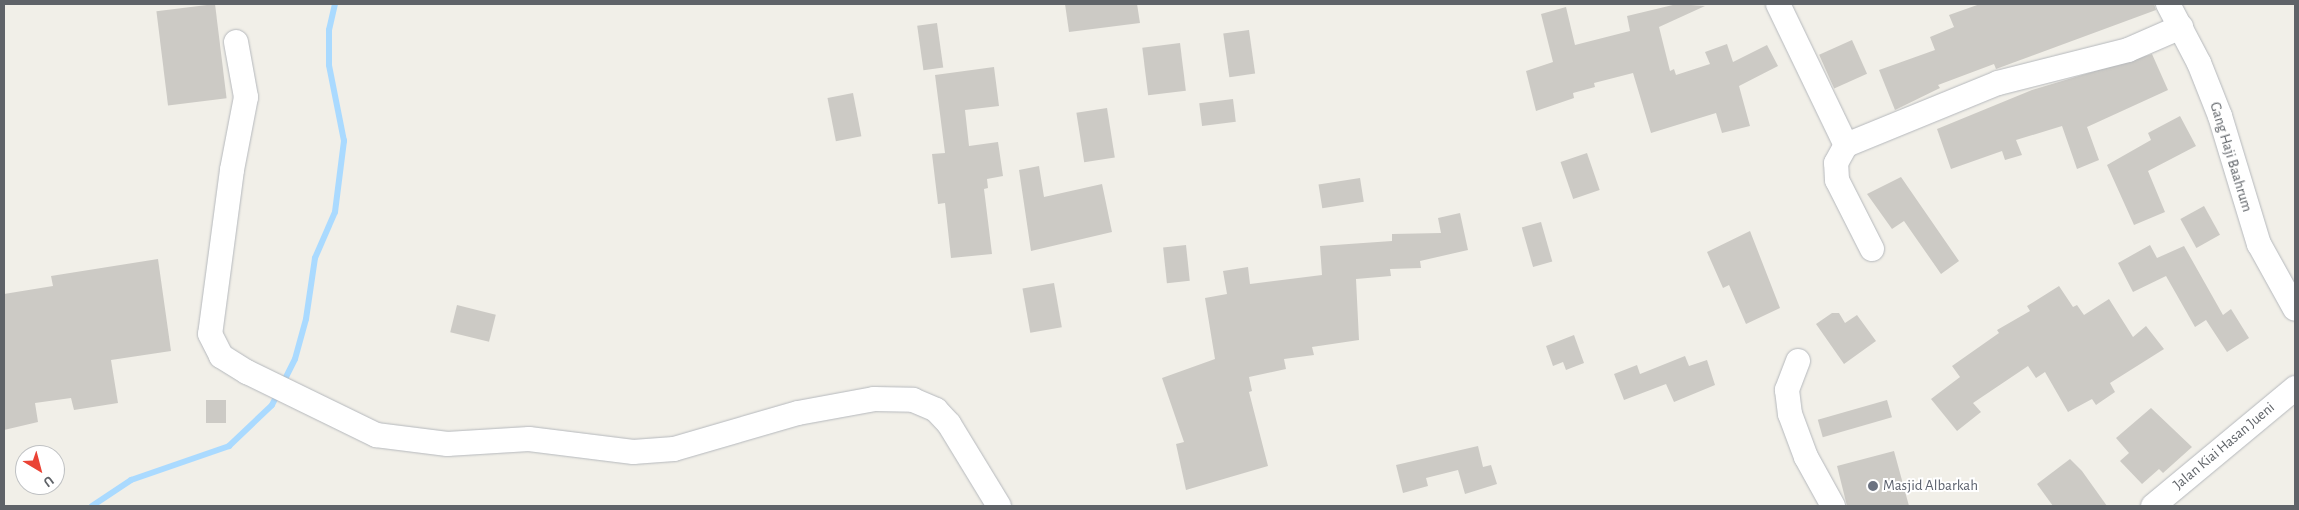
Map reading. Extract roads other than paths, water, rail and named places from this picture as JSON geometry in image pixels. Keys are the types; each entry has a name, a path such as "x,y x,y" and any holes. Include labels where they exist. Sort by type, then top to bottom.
{"street":[{"path":"1778,4 1846,145"},
{"name":"Gang Haji Baahrum","path":"2168,4 2181,27 2220,116 2259,244 2295,309"},
{"path":"1872,249 1837,180 1836,163 1846,145 1998,83 2128,50 2181,27"},
{"path":"236,42 246,97 232,170 210,334 221,356 247,372 295,399 376,435 409,441 447,444 529,439 633,452 674,449 798,413 874,399 914,400 936,410 949,424 999,506"},
{"path":"1798,361 1787,390 1790,414 1806,457 1833,506"},
{"name":"Jalan Kiai Hasan Jueni","path":"2153,506 2295,388"}],"waterway":[{"path":"92,506 131,480 229,446 272,405 295,359 306,319 315,258 335,212 344,141 329,65 329,30 335,4"}],"place":[{"name":"Masjid Albarkah","path":"1873,486"}]}
